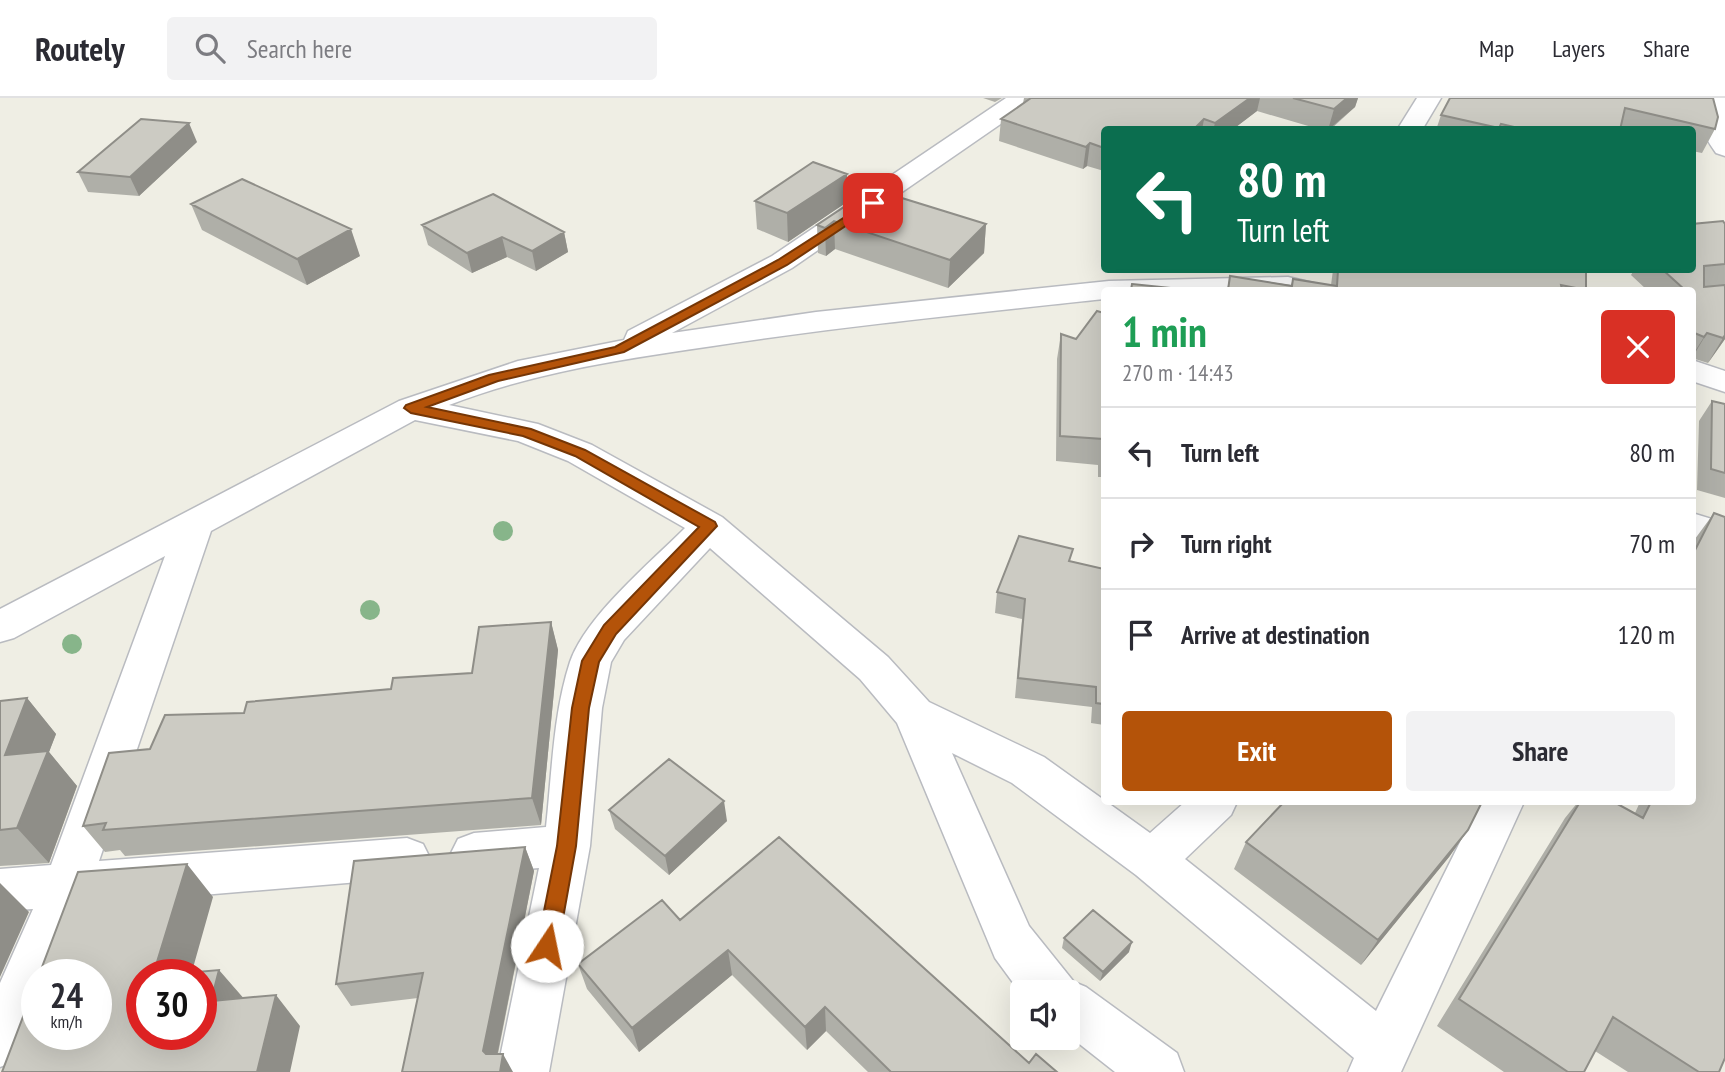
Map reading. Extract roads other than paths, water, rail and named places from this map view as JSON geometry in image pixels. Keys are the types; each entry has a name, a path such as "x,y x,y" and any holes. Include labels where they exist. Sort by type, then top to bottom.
{"street":[{"path":"619,350 782,262 1022,98"},
{"path":"1412,126 1429,98"},
{"path":"1716,98 1711,115 1712,131 1725,148"},
{"path":"1180,287 1298,282"},
{"path":"0,627 411,408 494,378 619,350 816,321 1101,291"},
{"path":"1696,371 1725,382"},
{"path":"411,408 526,432 580,453 709,526 874,667 914,714 1012,942 1041,980"},
{"path":"0,1042 68,883 194,526"},
{"path":"523,1072 567,846 581,708 591,661 610,629 709,526"},
{"path":"1696,527 1725,536"},
{"path":"914,714 1028,770 1152,860 1379,1060 1501,805"},
{"path":"1152,860 1212,805"},
{"path":"0,890 567,846"},
{"path":"1080,1013 1158,1072"}]}
